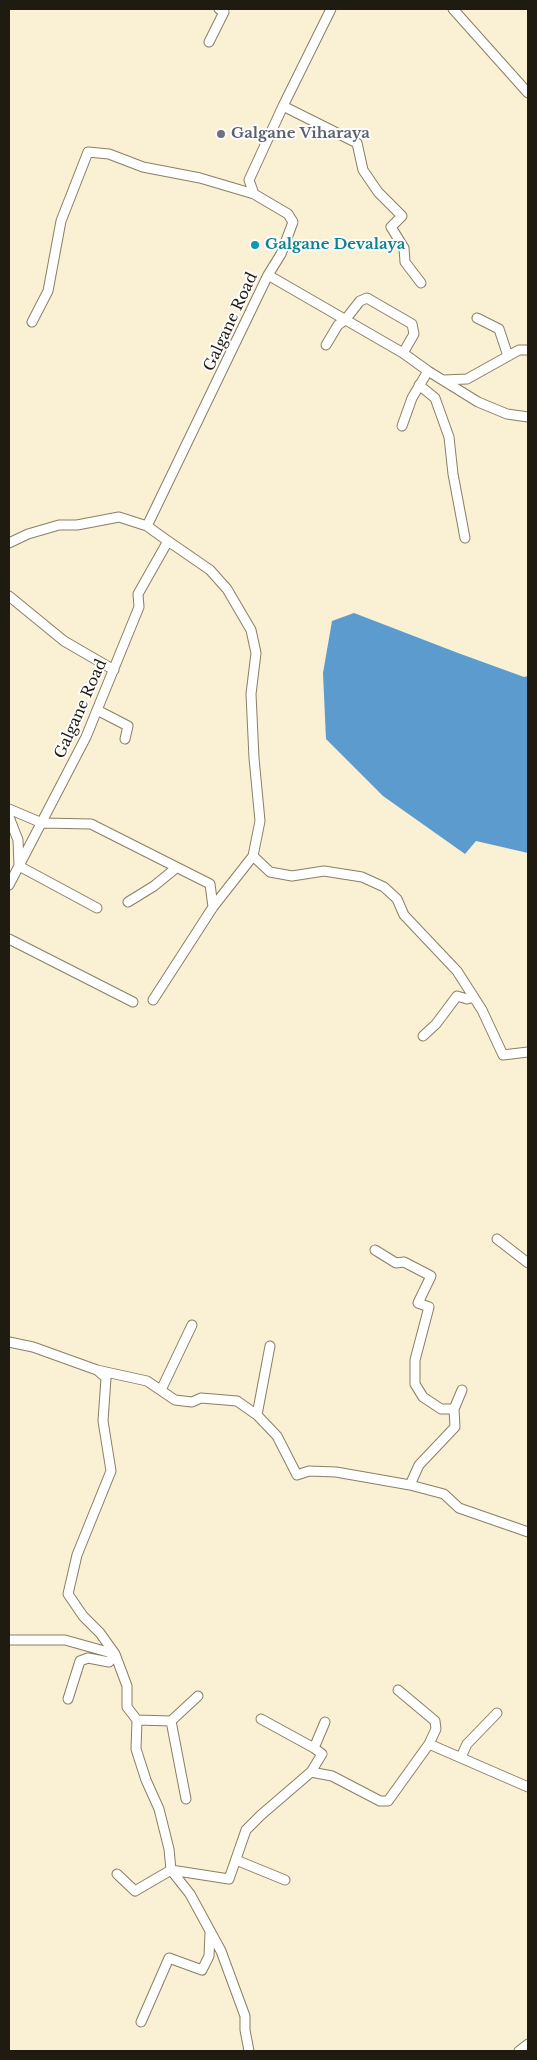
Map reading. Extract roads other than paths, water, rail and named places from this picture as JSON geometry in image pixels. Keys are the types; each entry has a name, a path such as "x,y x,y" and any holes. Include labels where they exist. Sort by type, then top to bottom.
{"street":[{"path":"209,42 224,12 219,9"},
{"path":"254,194 250,180 283,106 331,9"},
{"path":"453,9 528,94"},
{"path":"283,106 358,143 363,170 378,192 402,216 391,227 404,248 405,262 421,283"},
{"path":"32,322 48,291 61,222 88,152 109,154 143,167 200,178 254,194"},
{"name":"Galgane Road","path":"147,526 268,274 281,254 293,222 288,214 254,194"},
{"path":"268,274 403,353 478,402 507,414 528,417"},
{"path":"326,345 338,325 345,320 360,301 367,298 372,299 412,324 414,334 403,353"},
{"path":"477,318 499,329 508,356"},
{"path":"443,380 467,379 519,350 528,350"},
{"path":"402,426 412,398 428,371"},
{"path":"419,385 435,398 449,437 453,474 465,538"},
{"path":"9,543 28,534 59,525 78,525 120,517 147,526 212,572 240,613"},
{"path":"153,1000 214,907 252,856 260,821 254,758 251,694 256,653 251,630 227,590 210,570 168,541"},
{"name":"Galgane Road","path":"9,885 86,737 139,607 138,594 168,541"},
{"path":"9,596 64,641 114,670"},
{"path":"97,710 128,726 125,739"},
{"path":"9,809 42,823 91,824 210,884 214,907"},
{"path":"9,817 18,840 19,866 96,908"},
{"path":"252,856 270,872 292,876 324,871 362,877 384,887 397,899 404,915 457,971 474,997 503,1055 528,1052"},
{"path":"128,902 154,886 176,868"},
{"path":"9,940 134,1002"},
{"path":"423,1036 436,1024 457,996 467,999 474,997"},
{"path":"497,1239 528,1263"},
{"path":"375,1250 396,1263 404,1262 431,1276 418,1303 429,1307 415,1360 415,1384 423,1397 435,1405 442,1409 454,1409"},
{"path":"161,1390 192,1325"},
{"path":"9,1342 33,1347 97,1370 147,1381 175,1400 192,1402 201,1398 237,1401 257,1415 277,1436 297,1475 310,1471 336,1472 410,1485 444,1494 459,1508 528,1532"},
{"path":"257,1415 270,1346"},
{"path":"97,1370 106,1378 102,1421 111,1471 77,1555 68,1594 82,1616 100,1633 115,1654 127,1686 127,1707 137,1720 136,1748 146,1780 159,1809 169,1849 171,1870 190,1894 221,1951 245,2016 245,2030 249,2051"},
{"path":"410,1485 420,1465 455,1427 454,1409 462,1390"},
{"path":"9,1640 65,1640 115,1654"},
{"path":"68,1699 80,1661 88,1658 108,1662 115,1654"},
{"path":"311,1772 332,1776 380,1801 388,1801 430,1744 436,1729 435,1721 398,1690"},
{"path":"137,1720 171,1721 198,1696"},
{"path":"461,1757 467,1744 497,1714"},
{"path":"117,1874 135,1891 171,1870 229,1879 246,1830 260,1815 311,1772 322,1754 261,1719"},
{"path":"171,1721 186,1800"},
{"path":"314,1748 325,1722"},
{"path":"430,1744 528,1787"},
{"path":"236,1860 285,1880"},
{"path":"142,2022 169,1958 202,1970 209,1956 210,1932"},
{"path":"519,2051 528,2044"}],"water":[{"path":"354,613 524,677 528,676 528,853 476,841 465,854 383,796 326,739 323,673 332,621"}],"place":[{"name":"Galgane Viharaya","path":"221,134"},
{"name":"Galgane Devalaya","path":"255,245"}]}
